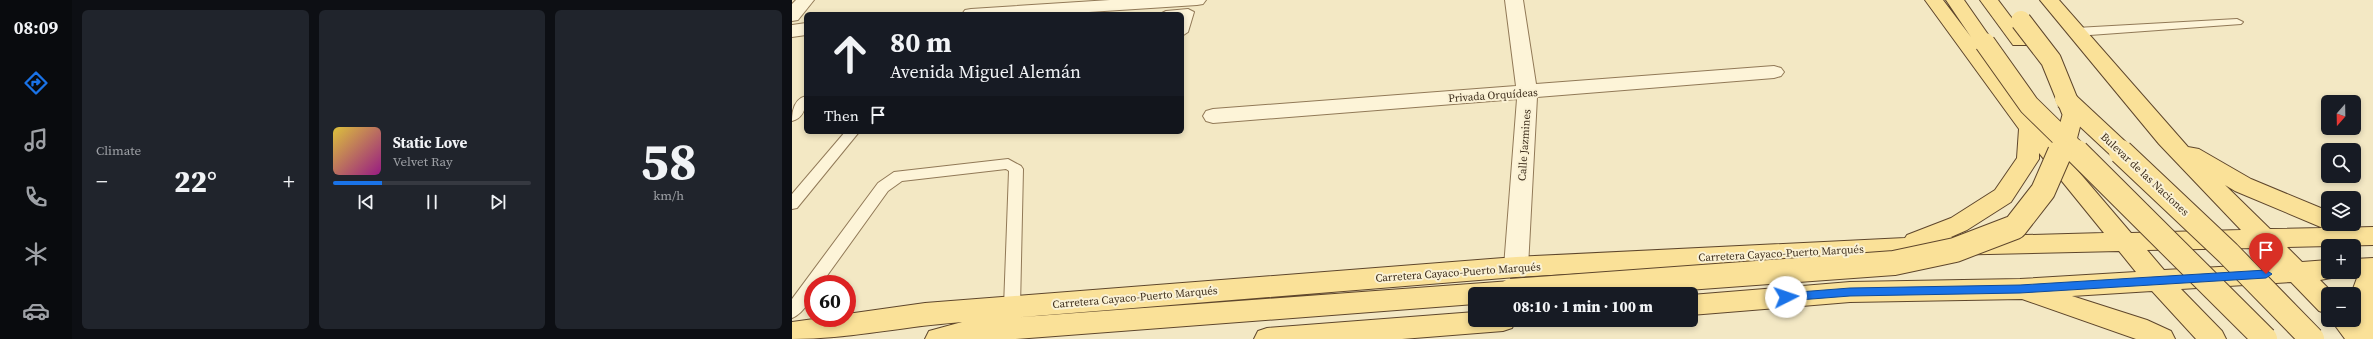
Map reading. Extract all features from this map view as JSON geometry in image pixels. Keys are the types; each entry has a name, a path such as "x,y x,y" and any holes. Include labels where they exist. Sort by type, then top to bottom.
{"main road":[{"path":"1934,0 2030,128 2159,282 2213,339"},
{"path":"1954,0 2029,105 2265,339"},
{"name":"Bulevar de las Naciones","path":"1988,0 2063,97 2228,253 2312,339"},
{"path":"938,339 964,332 1894,263 1955,250 2015,227 2043,191 2067,137 2073,114 2051,60 2005,0"},
{"path":"2049,0 2167,139 2321,297"},
{"path":"1900,247 1959,224 2003,196 2028,160 2030,128"},
{"path":"2167,139 2242,185 2321,218"},
{"path":"2354,231 2368,236"},
{"name":"Carretera Cayaco-Puerto Marqués","path":"792,333 924,314 1516,267 1900,247 2368,236"},
{"path":"2361,269 2373,268"},
{"path":"1698,304 1850,292 2020,289 2159,282 2321,270"},
{"path":"2373,280 2368,282 2363,296 2373,327"},
{"path":"2020,289 2138,328 2162,339"},
{"path":"1267,339 1468,323"},
{"path":"2351,327 2362,339"}],"street":[{"path":"792,16 804,0"},
{"path":"1003,12 1197,0"},
{"name":"Calle Jazmines","path":"1514,0 1527,92 1516,267"},
{"path":"792,31 804,29"},
{"name":"Privada Orquídeas","path":"1213,116 1774,72"}],"lane":[{"path":"1184,12 1188,12 1184,25"},
{"path":"2076,32 2237,22"},
{"path":"792,117 804,102"},
{"path":"792,204 850,134"},
{"path":"792,311 883,187 899,176 1008,164 1016,169 1012,306"}],"route":[{"path":"1786,297 1850,292 2020,289 2159,282 2266,274"}]}
